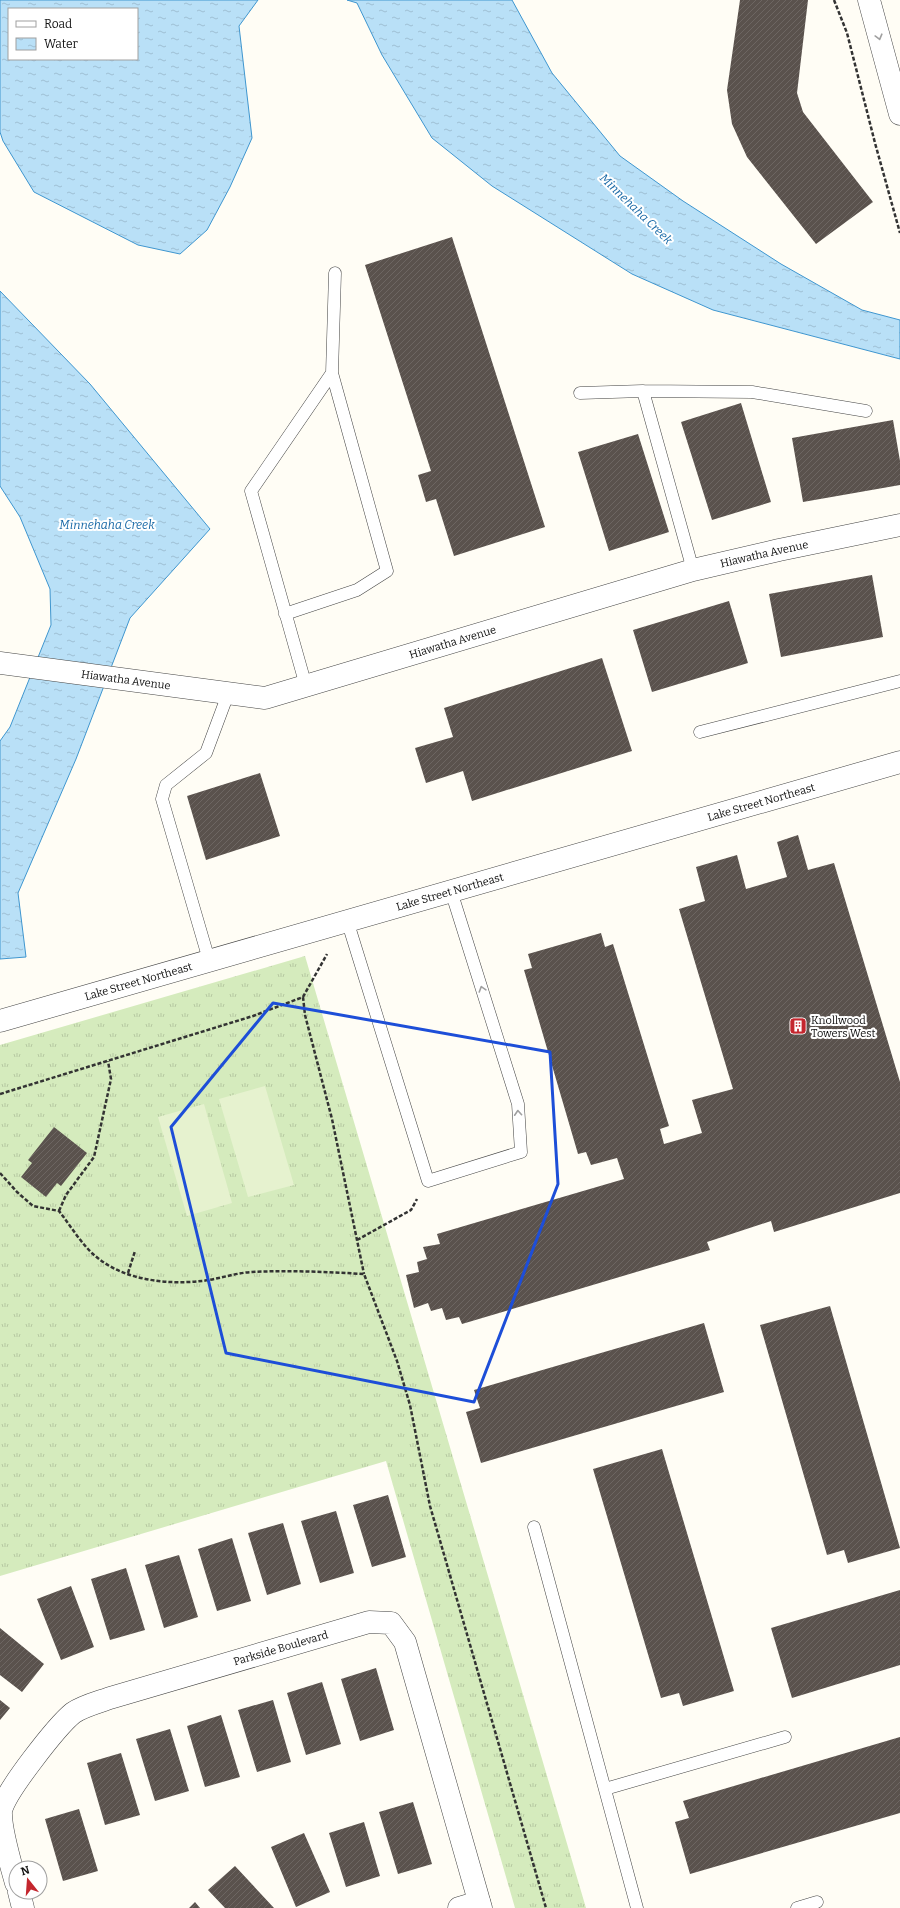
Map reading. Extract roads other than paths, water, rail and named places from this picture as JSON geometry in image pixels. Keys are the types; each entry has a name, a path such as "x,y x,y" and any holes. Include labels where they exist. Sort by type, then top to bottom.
{"street":[{"path":"869,0 900,114"},
{"name":"Hiawatha Avenue","path":"0,663 265,698 693,570 780,550 900,526"},
{"name":"Lake Street Northeast","path":"0,1021 900,762"},
{"name":"Parkside Boulevard","path":"10,1860 3,1836 1,1811 13,1787 55,1732 74,1712 110,1698 369,1622 391,1624 405,1642 473,1906"}],"lane":[{"path":"285,614 357,590 387,571 332,373 335,273"},
{"path":"306,686 251,491 332,373"},
{"path":"643,391 693,570"},
{"path":"580,393 643,391 752,392 866,411"},
{"path":"700,732 900,681"},
{"path":"209,960 162,800 166,785 206,752 228,694"},
{"path":"337,923 428,1181 522,1152 518,1104 451,891"},
{"path":"534,1527 637,1908"},
{"path":"605,1789 785,1737"},
{"path":"797,1908 817,1902"}],"water":[{"path":"0,0 258,0 239,26 252,138 230,187 207,230 180,254 138,245 34,192 3,141 0,132"},
{"name":"Minnehaha Creek","path":"347,0 512,0 552,73 620,156 683,201 781,264 862,310 900,320 900,359 713,310 632,274 492,186 432,138 382,55 357,3"},
{"name":"Minnehaha Creek","path":"0,291 90,384 210,529 130,618 76,759 18,893 26,957 0,959 0,741 10,727 51,625 50,589 20,517 0,486"}],"place":[{"name":"Knollwood Towers West","path":"798,1026"}]}
